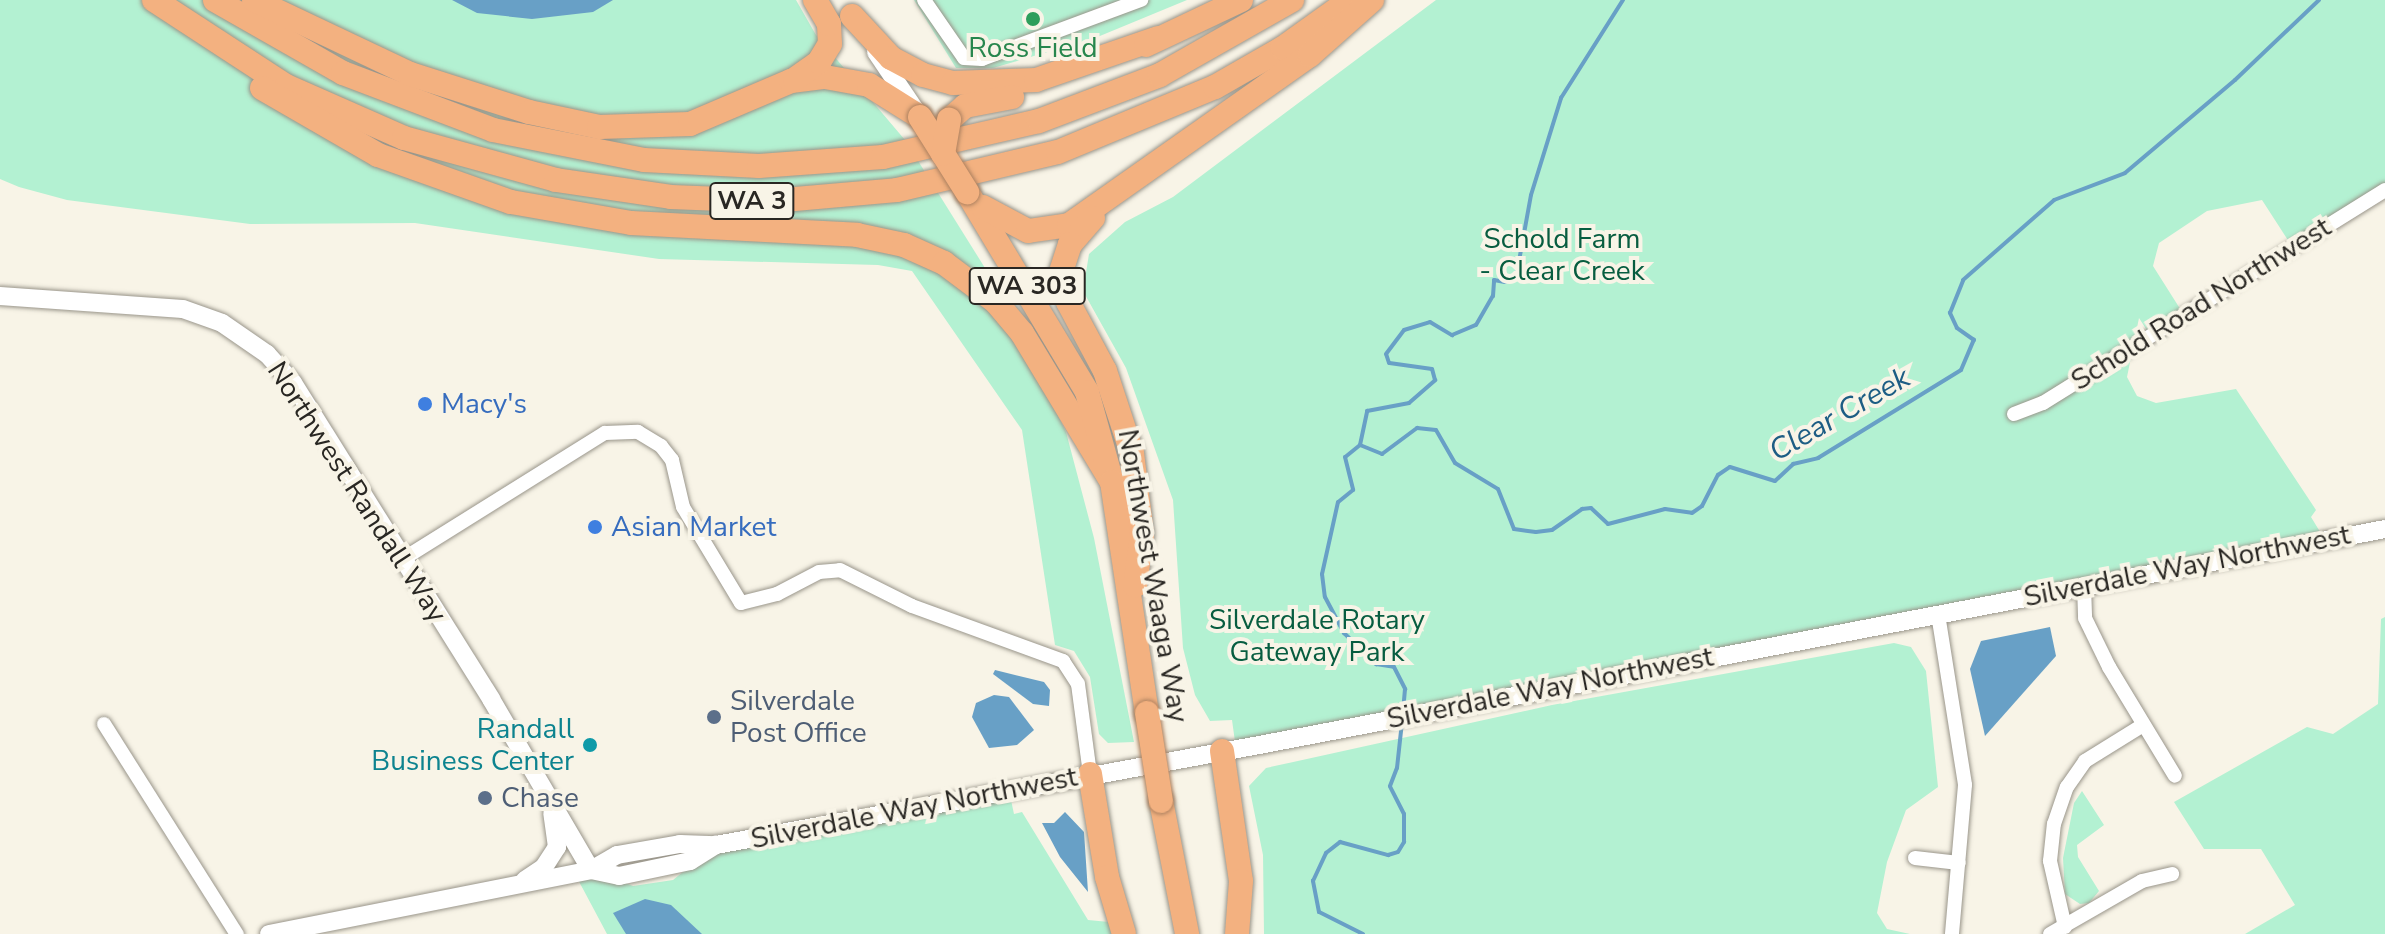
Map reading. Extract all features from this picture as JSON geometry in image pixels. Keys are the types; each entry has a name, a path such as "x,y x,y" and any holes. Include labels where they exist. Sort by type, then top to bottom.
{"highway":[{"name":"WA 3","path":"152,0 286,86 404,138 556,180 671,197 772,201 897,190 1058,152 1215,87 1283,48 1350,0"},
{"path":"152,0 291,108 428,176 577,216 692,229 857,235 904,245 944,263 996,302 1022,333 1112,482"},
{"name":"WA 3","path":"215,0 343,73 493,130 644,160 759,166 883,157 1028,124 1160,75 1292,0"},
{"path":"254,0 410,74 529,112 599,127 646,129 704,121 791,81 819,62 830,44 829,24 815,0"},
{"path":"943,154 949,120 980,101 1074,83 1158,38 1241,0"},
{"path":"791,81 860,81 920,117 967,192 998,224 1028,231 1060,228 1115,197 1310,55 1372,0"},
{"path":"847,8 891,58 953,83 1036,80 1158,38"},
{"path":"1115,197 1070,244 1060,274 1063,291 1111,386 1132,453 1142,534 1132,603"},
{"name":"Northwest Waaga Way","path":"998,224 1079,372 1112,482 1161,801"},
{"path":"1222,751 1241,881 1237,934"},
{"path":"1090,774 1107,877 1124,934"},
{"name":"WA 303","path":"1161,801 1172,934"},
{"name":"WA 303","path":"1161,801 1187,934"}],"main road":[{"path":"847,8 920,117"},
{"name":"Northwest Randall Way","path":"0,296 183,309 244,336 293,383 538,776 591,870"},
{"name":"Silverdale Way Northwest","path":"269,934 306,930 591,870 617,855 680,844 716,845 2385,529"},
{"path":"506,887 537,873 557,847 556,828 538,776"}],"street":[{"path":"924,0 964,58 982,59 1141,0"},
{"name":"Schold Road Northwest","path":"2014,414 2043,403 2385,190"},
{"path":"403,559 605,433 638,432 672,460 683,507 741,603 777,594 819,572 840,570 912,606 1063,661 1078,684 1090,774"},
{"path":"2084,586 2085,618 2143,725 2175,776"},
{"path":"1938,614 1963,757 1959,863 1952,934"},
{"path":"104,724 237,934"},
{"path":"2065,927 2050,861 2054,824 2067,787 2085,761 2143,725"},
{"path":"1915,858 1959,863"},
{"path":"2050,934 2142,881 2172,874"}],"green space":[{"path":"0,0 796,0 816,35 905,140 990,276 1066,432 1094,538 1134,742 1108,743 1099,734 1090,677 1074,651 1055,645 1022,430 912,271 878,265 659,259 415,223 250,224 67,200 19,187 0,179"},
{"name":"Ross Field","path":"914,0 1187,0 1095,38 993,68 956,68"},
{"name":"Schold Farm - Clear Creek","path":"1436,0 2385,0 2385,190 2293,248 2262,200 2207,211 2159,243 2153,266 2184,315 2150,335 2139,318 2127,377 2137,396 2156,403 2236,389 2316,510 2311,517 2325,540 1236,749 1232,720 1210,721 1195,695 1183,648 1173,500 1126,368 1083,291 1089,254 1125,222 1173,197"},
{"path":"2385,617 2385,934 2245,934 2295,905 2261,849 2204,849 2174,802 2307,727 2333,734 2378,704 2381,619"},
{"path":"1894,643 1911,647 1926,671 1938,787 1906,810 1887,862 1877,913 1887,929 1910,934 1264,934 1263,855 1249,786 1266,768 1552,705"},
{"path":"1009,791 1014,814 1022,812 1088,920 1109,922 1114,934 607,934 575,874 591,870 633,886 673,880 716,845"},
{"path":"2082,791 2104,825 2077,845 2078,857 2099,891 2089,903 2080,904 2065,894 2063,858 2074,803"}],"water":[{"path":"452,0 613,0 593,12 532,19 477,13"},
{"path":"2050,627 2056,656 1985,736 1970,669 1981,641"},
{"path":"995,670 1044,682 1050,690 1049,706 1033,704 993,674"},
{"path":"994,695 1009,697 1034,730 1017,745 989,748 972,717 976,703"},
{"path":"1065,812 1084,832 1088,892 1060,857 1042,823 1054,823"},
{"path":"645,899 671,905 702,934 626,934 613,913"}],"waterway":[{"path":"1360,445 1367,411 1409,403 1435,380 1432,369 1389,363 1386,354 1404,330 1430,322 1452,335 1476,325 1493,296 1494,280 1505,282 1517,272 1531,195 1561,98 1623,0"},
{"name":"Clear Creek","path":"1360,445 1382,454 1417,428 1436,430 1455,463 1498,489 1514,529 1536,532 1552,530 1582,509 1591,508 1608,524 1665,509 1692,513 1702,506 1718,475 1730,467 1775,481 1793,464 1818,458 1961,370 1974,340 1957,328 1950,313 1963,280 2054,200 2125,173 2235,80 2319,0"},
{"name":"Clear Creek","path":"1360,445 1345,457 1353,490 1338,502 1322,574 1325,597 1344,633 1376,664 1394,667 1405,689 1403,713"},
{"name":"Clear Creek","path":"1363,934 1319,912 1313,881 1326,853 1340,842 1388,855 1398,852 1404,842 1404,814 1390,786 1397,768 1402,722"}],"place":[{"name":"Ross Field","path":"1033,19"},
{"name":"Macy's","path":"425,404"},
{"name":"Asian Market","path":"595,527"},
{"name":"Silverdale Post Office","path":"714,717"},
{"name":"Randall Business Center","path":"590,745"},
{"name":"Chase","path":"485,798"}],"park label":[{"name":"Silverdale Rotary Gateway Park","path":"1317,636"}]}
